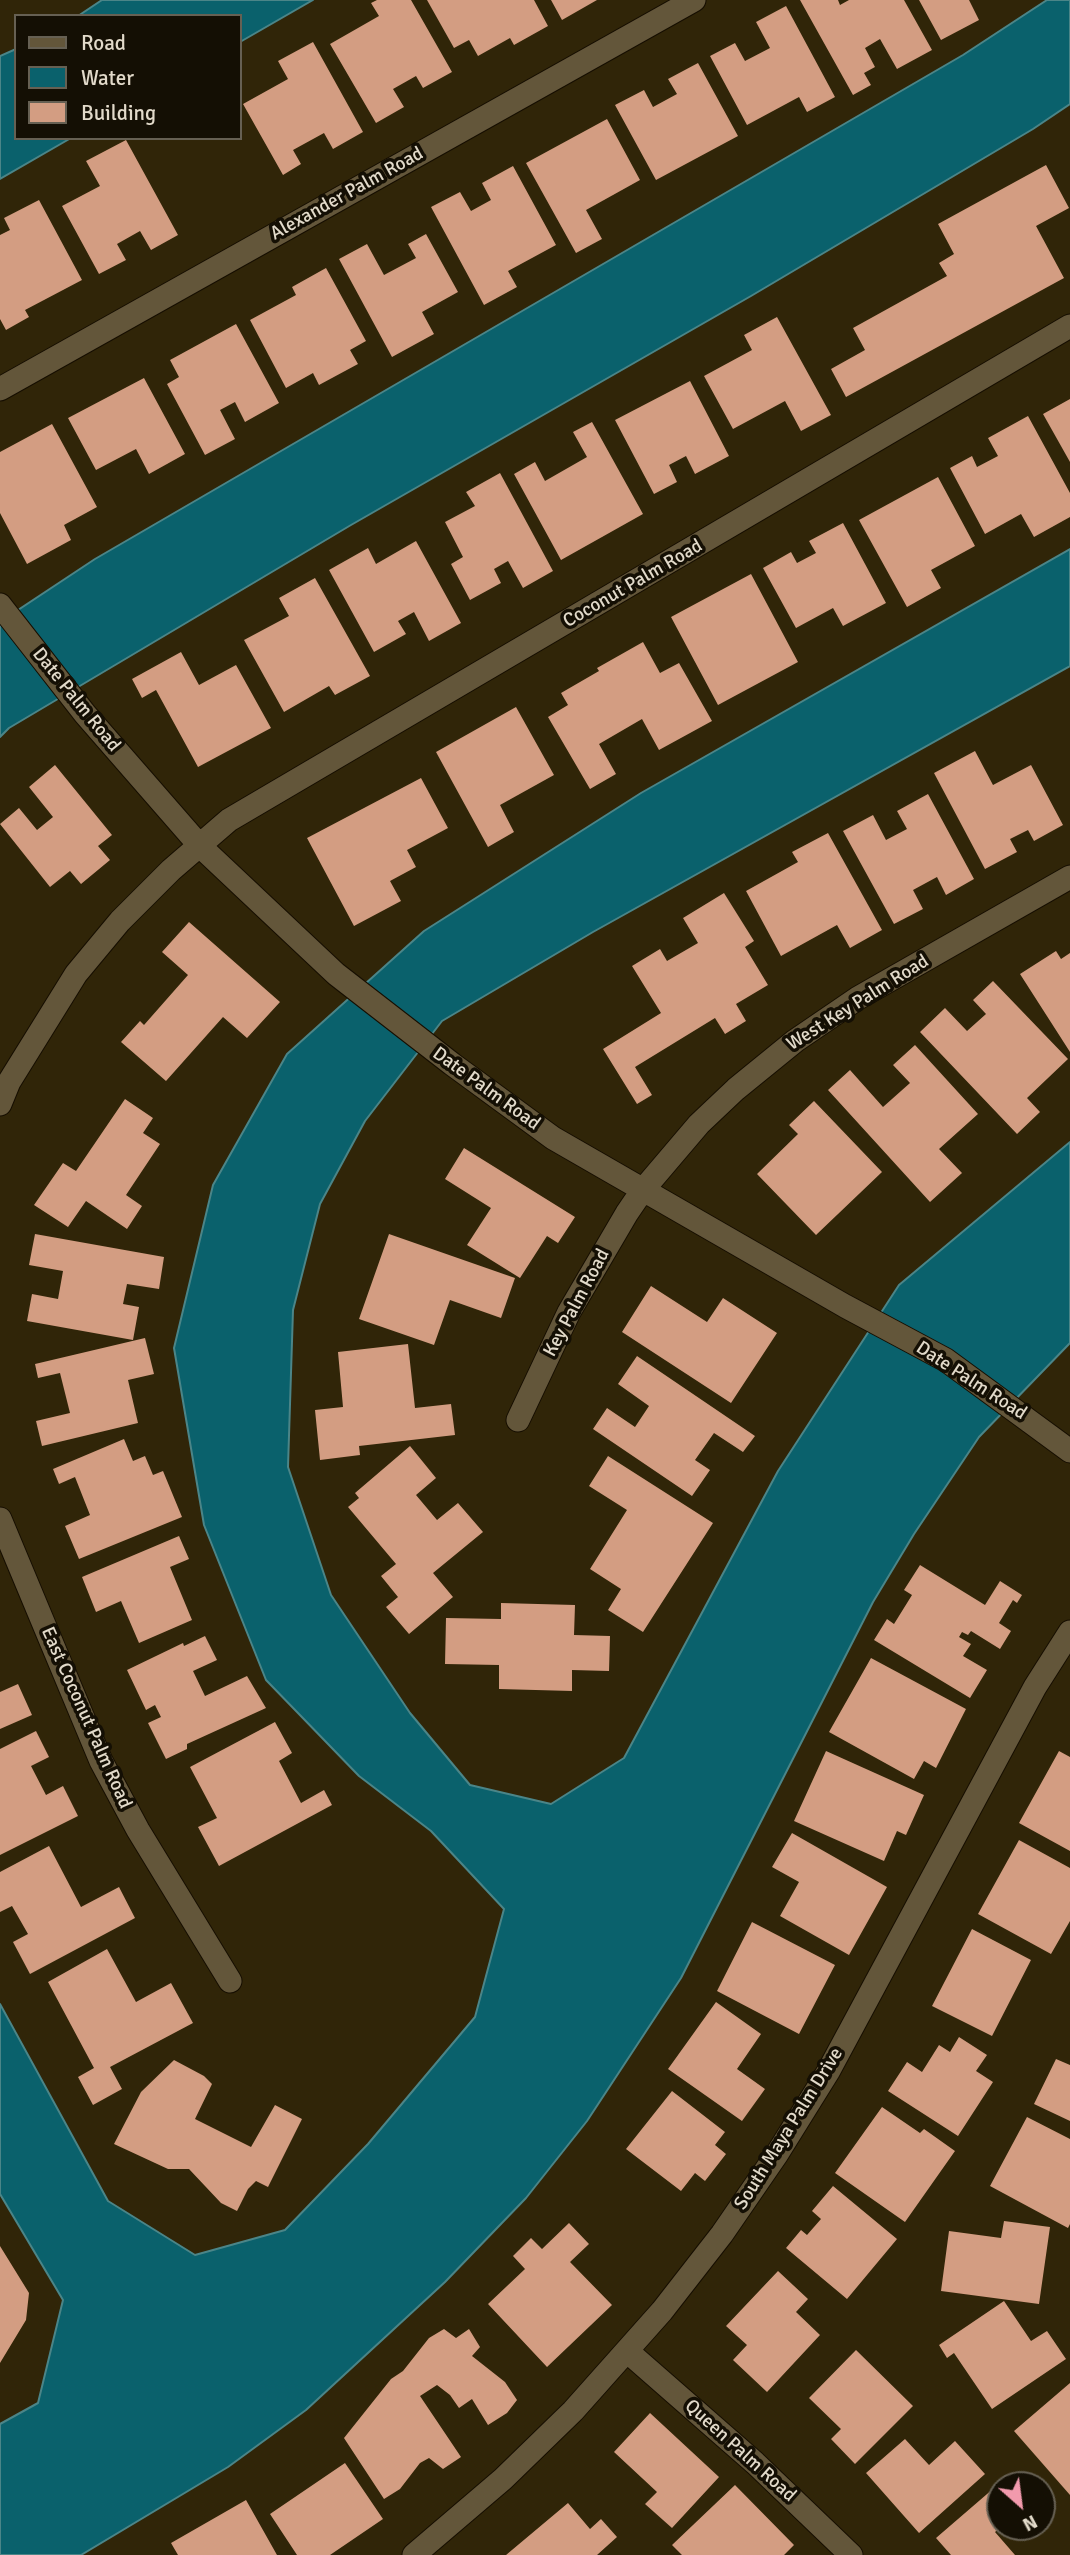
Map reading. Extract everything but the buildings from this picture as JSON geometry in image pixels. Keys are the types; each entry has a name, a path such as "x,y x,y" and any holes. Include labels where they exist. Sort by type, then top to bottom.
{"street":[{"name":"Alexander Palm Road","path":"0,389 694,0"},
{"name":"Coconut Palm Road","path":"200,846 229,820 1070,326"},
{"name":"Date Palm Road","path":"0,605 85,714 200,846 336,974 553,1138 845,1307 946,1360 1070,1451"},
{"path":"0,1104 9,1082 76,974 120,921 171,870 200,846"},
{"name":"West Key Palm Road","path":"642,1191 699,1124 736,1089 795,1041 858,998 1070,877"},
{"name":"Key Palm Road","path":"519,1420 569,1312 642,1191"},
{"name":"East Coconut Palm Road","path":"0,1519 101,1761 138,1830 230,1981"},
{"name":"South Maya Palm Drive","path":"414,2555 503,2479 573,2411 627,2351 722,2234 777,2154 828,2072 1035,1687 1070,1632"},
{"name":"Queen Palm Road","path":"627,2351 755,2463 851,2555"}],"water":[{"path":"102,0 313,0 242,41 242,14 81,14"},
{"path":"1047,0 1070,0 1070,104 1033,129 751,296 351,525 9,728 0,737 0,622 95,559 963,55"},
{"path":"14,50 14,140 68,140 0,179 0,56"},
{"path":"1070,549 1070,666 593,932 442,1021 365,1121 320,1204 293,1310 288,1467 331,1595 410,1713 470,1785 551,1804 624,1758 778,1471 899,1285 1070,1142 1070,1343 979,1437 914,1534 873,1602 681,1978 587,2121 526,2198 445,2282 306,2410 228,2467 81,2555 0,2555 0,2424 38,2403 63,2300 0,2194 0,2004 108,2201 195,2255 285,2230 368,2144 475,2017 504,1909 431,1831 359,1776 266,1680 204,1525 174,1348 213,1185 287,1054 424,931 641,793"}]}
